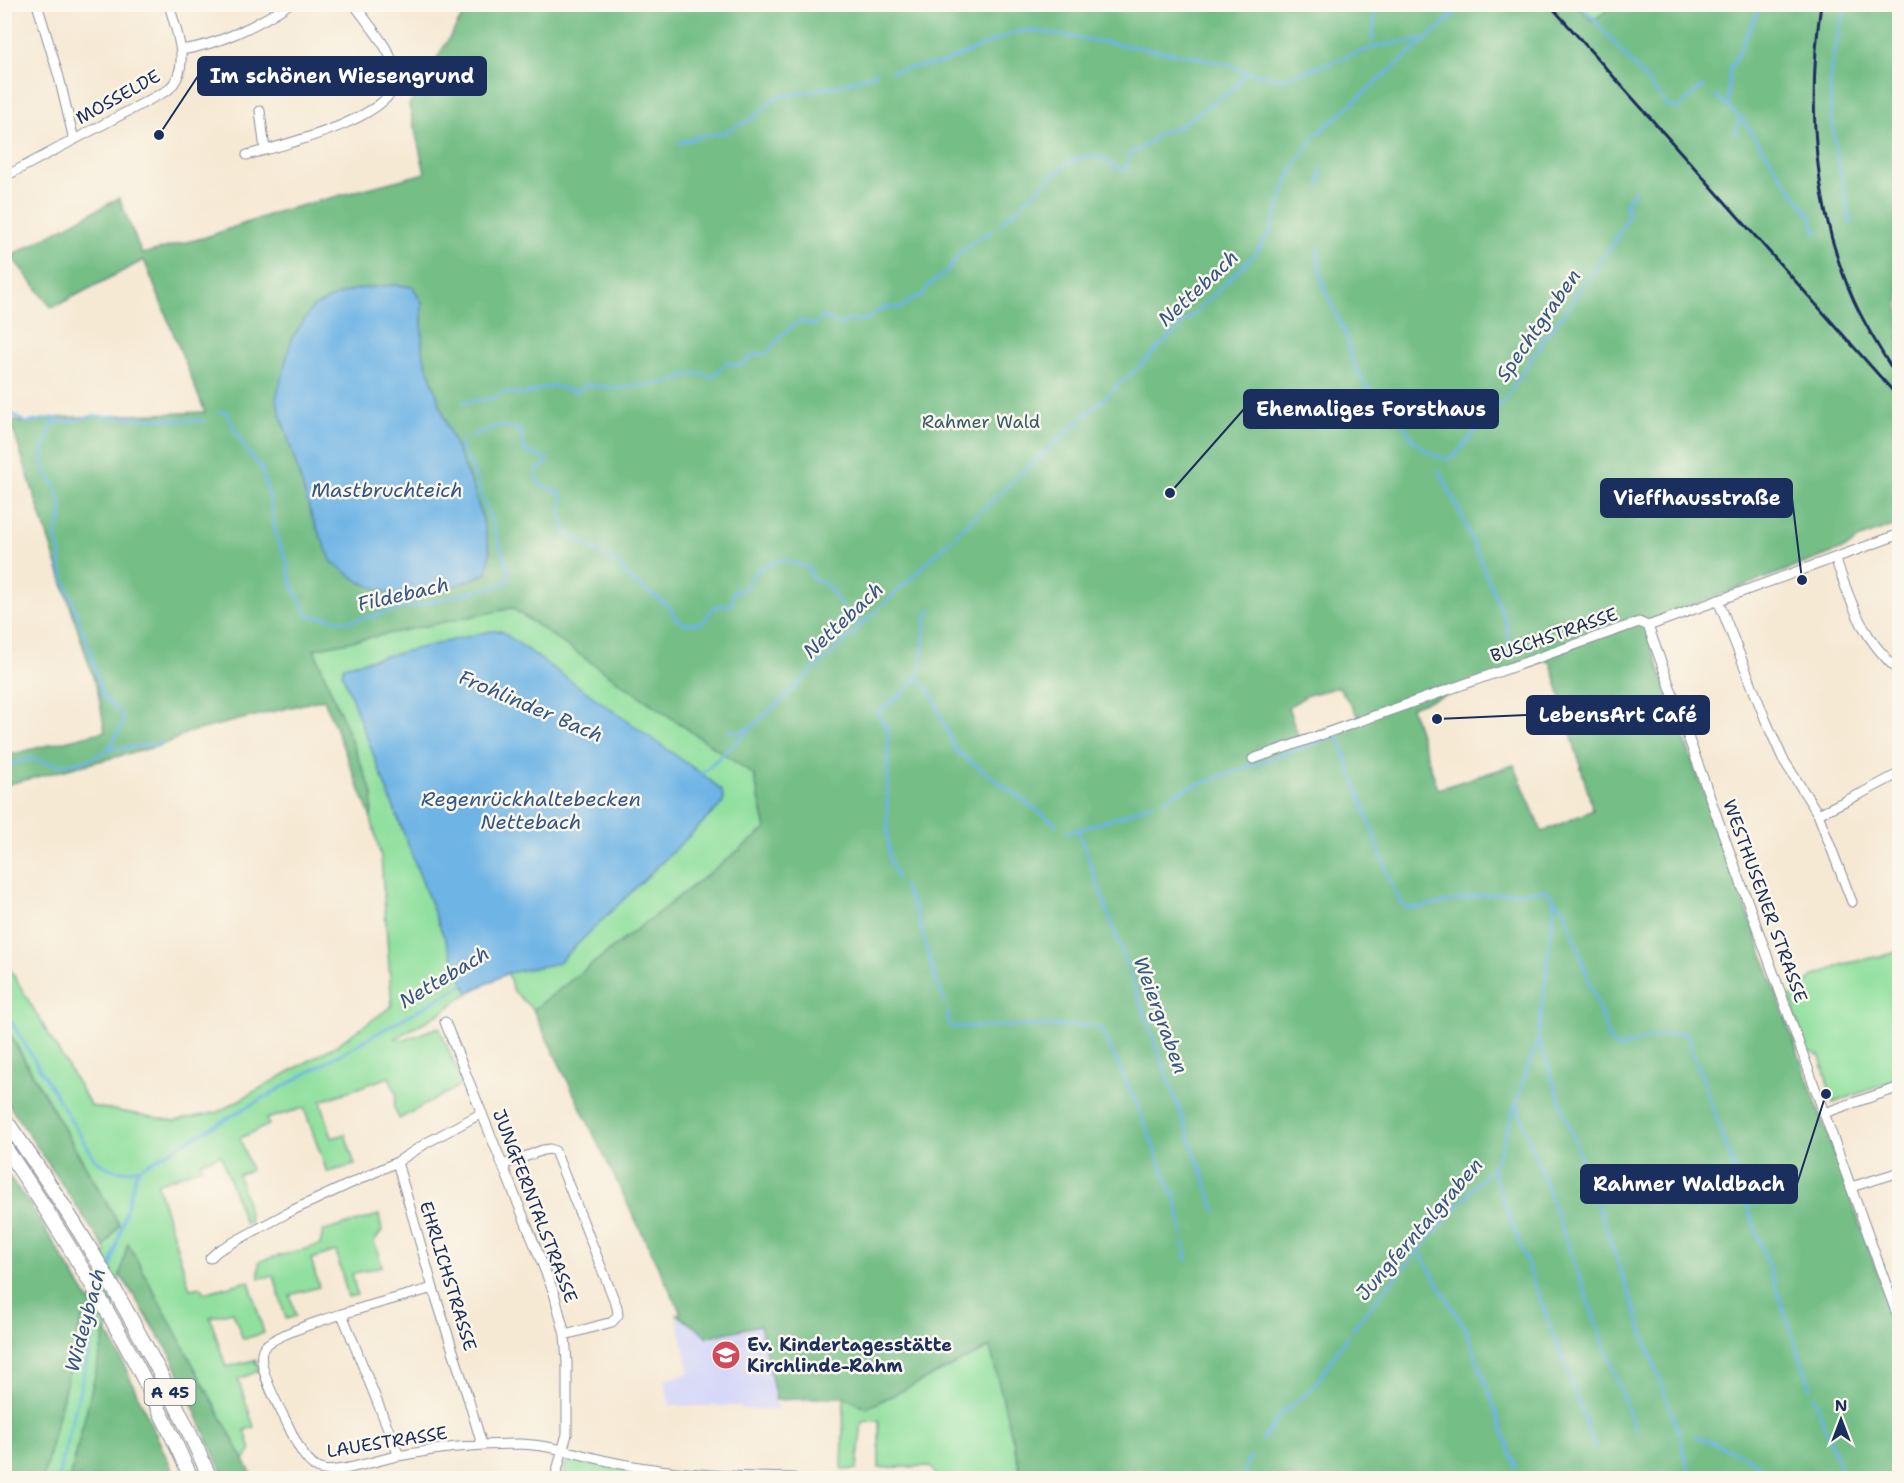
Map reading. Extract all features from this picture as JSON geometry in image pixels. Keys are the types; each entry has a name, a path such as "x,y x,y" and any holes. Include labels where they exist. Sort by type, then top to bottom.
{"highway":[{"name":"A 45","path":"4,1118 37,1163 126,1308 157,1366 210,1479"},
{"name":"A 45","path":"4,1146 122,1335 191,1479"}],"street":[{"path":"37,4 59,76 74,140"},
{"name":"MOSSELDE","path":"4,177 174,85 180,74 182,50 169,4"},
{"path":"182,50 217,40 289,4"},
{"path":"247,155 364,116 384,102 394,90 397,76 395,68 385,48 354,4"},
{"path":"260,111 265,150"},
{"name":"BUSCHSTRASSE","path":"1253,759 1640,622 1648,626 1899,534"},
{"path":"1835,558 1861,624 1878,650 1899,672"},
{"path":"1718,600 1775,743 1818,814 1852,902"},
{"name":"WESTHUSENER STRASSE","path":"1648,626 1899,1323"},
{"path":"1818,814 1899,773"},
{"name":"JUNGFERNTALSTRASSE","path":"445,1022 554,1293 565,1335 567,1434 555,1479"},
{"path":"1824,1113 1899,1087"},
{"path":"210,1258 219,1250 291,1210 397,1162 455,1126 482,1113"},
{"path":"503,1165 543,1150 555,1151 617,1307 618,1315 612,1322 565,1335"},
{"name":"EHRLICHSTRASSE","path":"397,1162 482,1445"},
{"path":"1851,1187 1899,1172"},
{"name":"LAUESTRASSE","path":"433,1288 342,1314 276,1337 264,1348 262,1360 277,1404 302,1452 311,1464 323,1471 338,1470 399,1456 482,1445 544,1445 673,1473 731,1478 794,1479"},
{"path":"342,1314 399,1456"}],"shaded area":[{"name":"Ev. Kindertagesstätte Kirchlinde-Rahm","path":"676,1315 708,1337 760,1324 778,1410 741,1409 740,1406 670,1406 664,1380 690,1373"}],"green space":[{"name":"Rahmer Wald","path":"1576,4 1592,21 1615,5 1899,5 1899,524 1860,538 1848,547 1643,624 1899,1332 1899,1478 1022,1478 990,1347 867,1408 844,1397 776,1400 760,1325 708,1337 677,1314 681,1313 533,1010 766,829 754,775 512,608 314,649 373,794 371,818 324,699 186,733 155,747 5,785 4,756 105,731 98,692 10,420 26,423 52,418 205,412 144,260 52,308 11,256 119,198 142,254 206,237 277,212 425,173 409,105 469,5","holes":["395,285 413,287 422,303 422,351 448,428 474,490 490,552 487,573 437,593 332,562 312,517 276,399 292,338 313,307 357,289","1545,660 1551,663 1593,810 1542,832 1514,765 1438,789 1411,707","1339,687 1359,717 1299,738 1288,707 1308,695"]},
{"path":"1576,5 1615,5 1592,22"},
{"path":"512,608 754,775 766,829 533,1010 513,990 508,973 558,963 510,638 501,631 344,666 342,673 437,920 468,993 441,1013 395,1038 404,1040 439,1027 463,1084 399,1119 394,1107 396,1094 389,1077 321,1101 332,1138 345,1134 355,1165 327,1172 304,1108 266,1119 269,1125 240,1138 251,1170 238,1175 250,1222 245,1224 221,1155 201,1162 202,1167 157,1184 190,1289 201,1287 204,1293 249,1281 264,1333 243,1339 233,1312 210,1317 226,1367 255,1360 259,1371 238,1379 254,1427 245,1430 251,1450 244,1460 128,1244 70,1478 43,1478 82,1319 87,1320 106,1251 104,1247 119,1224 5,1025 4,959 91,1106 174,1121 218,1112 335,1046 392,1006 381,857 371,818 373,794 314,649"},
{"path":"1899,952 1899,1079 1833,1103 1820,1056 1806,1050 1790,997 1815,976 1844,964"},
{"path":"4,1025 119,1225 104,1247 5,1099"},
{"path":"4,1170 30,1205 92,1305 87,1320 82,1319 43,1478 5,1478"},
{"path":"379,1215 382,1231 374,1241 382,1266 352,1274 357,1295 348,1297 336,1251 311,1259 319,1287 290,1295 296,1316 286,1319 274,1276 259,1278 259,1261 320,1245 323,1231"},
{"path":"128,1243 254,1478 224,1478 170,1353 120,1274"},
{"path":"106,1330 118,1352 176,1478 70,1478"},
{"path":"991,1347 1022,1478 938,1478 930,1466 879,1468 879,1420 862,1422 857,1469 842,1470 844,1397 867,1408"},
{"path":"567,1456 634,1469 633,1478 563,1478"}],"water":[{"name":"Mastbruchteich","path":"395,285 413,287 422,303 422,351 448,428 474,490 490,552 487,573 437,593 392,595 360,582 332,562 312,517 276,399 292,338 313,307 357,289"},
{"name":"Regenrückhaltebecken Nettebach","path":"491,631 501,631 706,777 719,788 724,798 723,803 558,963 508,973 468,993 437,920 342,673 344,666"}],"waterway":[{"path":"1372,40 1377,4"},
{"name":"Nettebach","path":"699,776 1001,492 1144,362 1254,255 1270,233 1289,176 1315,136 1458,11 1464,7 1482,4"},
{"path":"1581,4 1669,107 1678,109 1701,87 1704,88"},
{"path":"1728,106 1729,72 1762,4"},
{"path":"1846,4 1833,59 1830,94 1836,151 1851,225"},
{"path":"891,71 943,63 1013,33 1028,30 1191,56 1229,65 1246,72"},
{"path":"1000,224 1070,162 1084,156 1101,158 1123,171 1127,168 1130,153 1148,144 1158,134 1176,128 1220,98 1234,88 1246,72 1283,79 1377,46 1425,39"},
{"path":"679,143 704,135 720,134 752,119 775,98 836,86 877,73"},
{"path":"1716,96 1742,119 1811,217 1816,233 1818,233"},
{"path":"1735,135 1740,117"},
{"name":"Spechtgraben","path":"1320,186 1321,169"},
{"name":"Spechtgraben","path":"1318,248 1320,271 1326,291 1346,335 1357,371 1417,443 1428,452 1448,459 1454,456 1504,400 1542,343 1542,338 1551,331 1616,239 1628,216 1626,203 1635,190"},
{"path":"463,402 491,399 504,392 524,394 553,386 576,392 586,385 617,388 675,381 684,375 703,374 712,377 727,362 738,366 752,355 768,354 782,335 800,321 814,325 823,316 840,325 852,319 864,321 885,307 901,308 912,299 923,295 927,287 948,270 967,246 991,232"},
{"name":"Fildebach","path":"4,409 26,423 52,418 72,421 94,416 204,421"},
{"name":"Fildebach","path":"219,412 228,413 245,449 261,467 270,498 277,539 288,563 289,577 307,615 346,622 502,585 508,581 509,570 471,465 461,450 462,439"},
{"path":"62,421 53,423 42,462 43,468 56,486 62,510 55,538 60,548 60,567 92,657 103,697 122,715 123,724 108,750"},
{"name":"Fildebach","path":"472,436 496,426 521,431 525,451 548,460 536,471 537,483 564,497 561,513 566,533 622,566 626,576 670,607 675,618 685,624 705,621 711,610 721,605 731,605 734,591 742,591 757,570 774,562 786,560 808,568 813,578 828,586 844,609"},
{"path":"1439,470 1461,514 1506,622 1511,659"},
{"path":"897,878 889,857 888,730 877,713 905,691 916,678 921,664 926,618 931,609"},
{"name":"Fildebach","path":"855,619 862,625"},
{"path":"916,678 933,696 955,750 1057,825"},
{"path":"729,730 736,732 750,728"},
{"path":"1163,801 1177,792 1338,735 1389,877 1399,900 1405,907 1417,908 1483,895 1546,890 1565,911 1610,1041 1615,1047 1621,1048 1650,1037 1687,1034 1811,1388"},
{"name":"Frohlinder Bach","path":"4,769 19,761 31,759 60,765 89,760 108,750 162,743"},
{"path":"1067,831 1122,816 1153,803"},
{"name":"Weiergraben","path":"1078,830 1216,1211"},
{"path":"903,885 917,914 936,981 945,1002"},
{"name":"Jungferntalgraben","path":"1352,1330 1496,1162 1538,1038 1554,899"},
{"name":"Nettebach","path":"4,1010 94,1158 115,1170 127,1171 140,1168 466,983"},
{"path":"948,1012 949,1027 1090,1025 1101,1028 1140,1111 1172,1194 1175,1193 1183,1235"},
{"path":"1538,1038 1679,1434"},
{"path":"1517,1105 1635,1430"},
{"path":"1492,1169 1595,1447"},
{"name":"Wideybach","path":"109,1273 139,1170"},
{"path":"1184,1243 1187,1260"},
{"path":"1419,1251 1467,1332 1516,1467"},
{"name":"Wideybach","path":"58,1478 100,1308"},
{"name":"Jungferntalgraben","path":"1262,1441 1280,1415 1312,1389 1347,1337"},
{"path":"1814,1396 1844,1478"},
{"path":"1696,1436 1748,1458 1774,1477"},
{"path":"1681,1441 1691,1478"},
{"name":"Jungferntalgraben","path":"1244,1478 1246,1464 1251,1457"}],"railway":[{"path":"1549,4 1900,399"},
{"path":"1821,4 1814,79 1814,117 1822,193 1840,266 1854,301 1900,381"}],"place":[{"name":"Im schönen Wiesengrund","path":"159,135"},
{"name":"Ehemaliges Forsthaus","path":"1170,493"},
{"name":"Vieffhausstraße","path":"1802,580"},
{"name":"LebensArt Café","path":"1437,719"},
{"name":"Rahmer Waldbach","path":"1826,1094"},
{"name":"Ev. Kindertagesstätte Kirchlinde-Rahm","path":"726,1355"}]}
